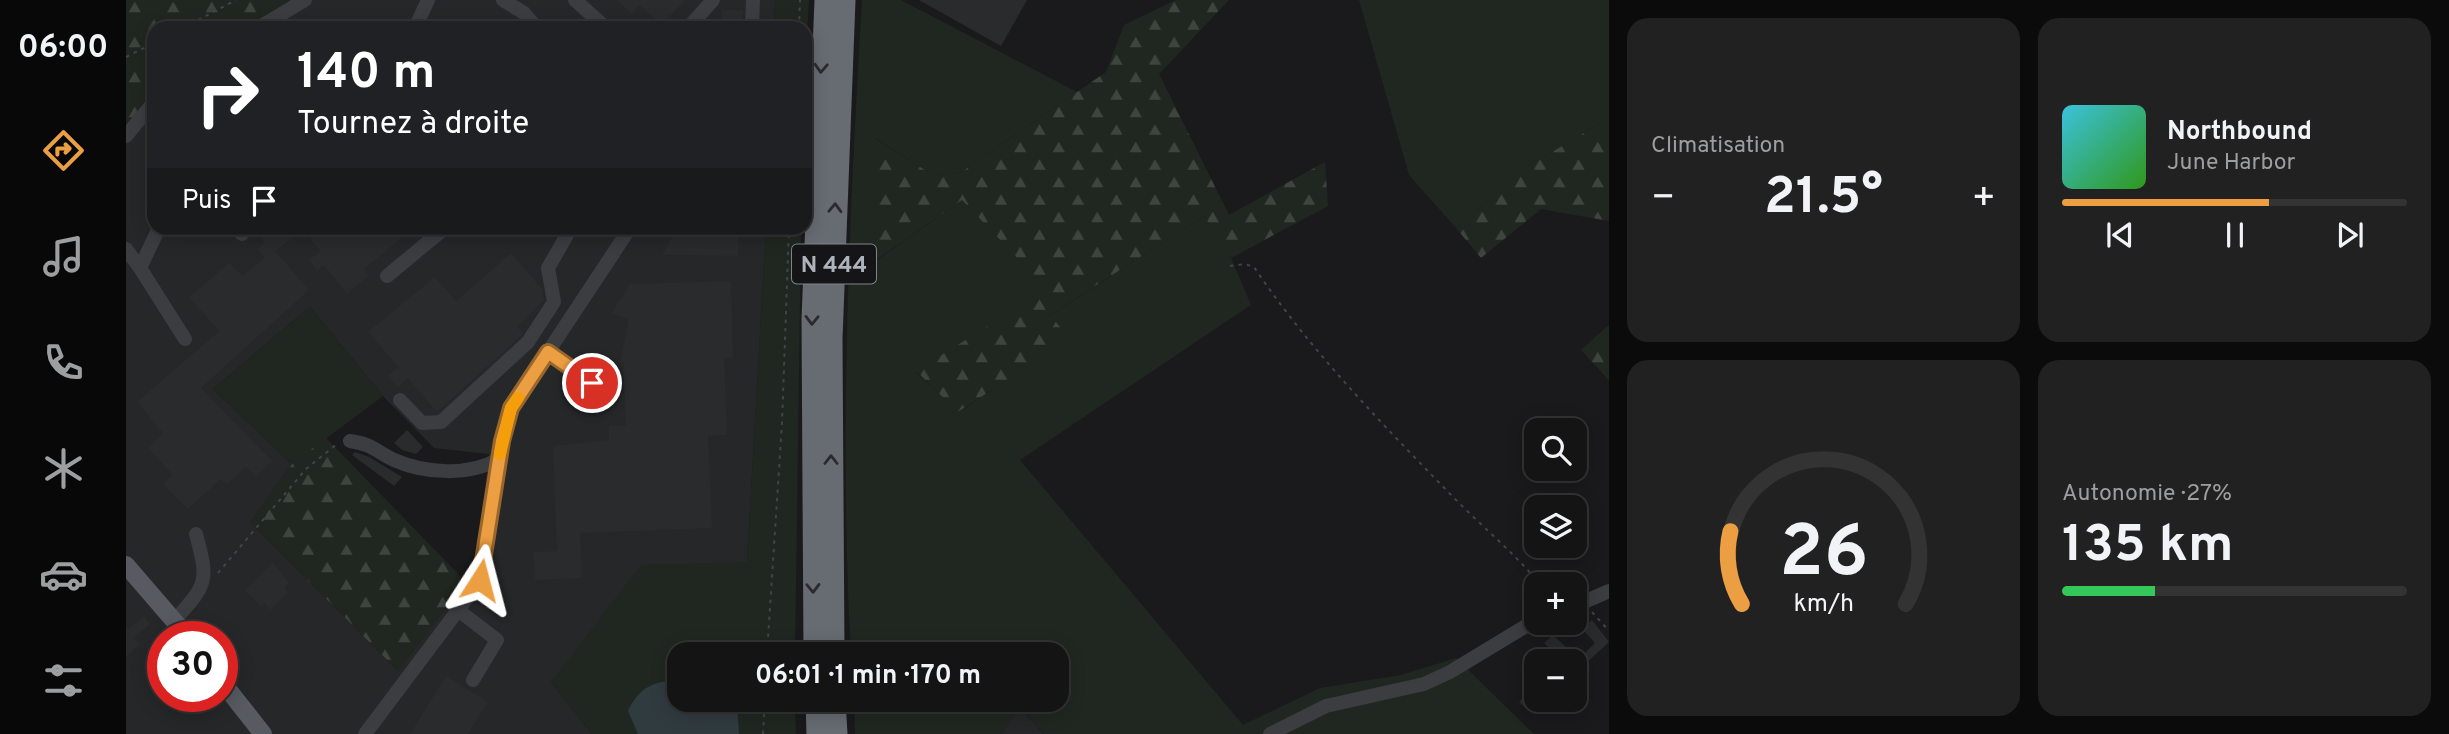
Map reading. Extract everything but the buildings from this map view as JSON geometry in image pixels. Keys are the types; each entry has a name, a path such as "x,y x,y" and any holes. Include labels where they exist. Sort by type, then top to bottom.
{"highway":[{"name":"N 444","path":"814,642 812,319 825,0"},
{"name":"N 444","path":"834,642 832,327 845,0"},
{"path":"816,712 817,734"},
{"path":"836,712 837,734"}],"main road":[{"path":"126,565 174,620"},
{"path":"238,702 263,734"}],"street":[{"path":"270,21 305,0"},
{"path":"418,21 428,0"},
{"path":"503,0 524,13 531,21"},
{"path":"575,0 598,21"},
{"path":"694,21 713,0"},
{"path":"752,21 753,0"},
{"path":"126,136 147,110"},
{"path":"140,268 156,235"},
{"path":"387,276 437,235"},
{"path":"400,400 422,423 441,422 528,342 554,302 548,268 567,235"},
{"path":"365,734 480,580 499,459 511,408 625,235"},
{"path":"126,249 185,339"},
{"path":"548,352 592,383"},
{"path":"350,441 370,444 392,459 413,467 472,471 499,459"},
{"path":"174,620 203,589 204,576 196,534"},
{"path":"1587,601 1609,591"},
{"path":"458,610 497,640 473,680"},
{"path":"1270,734 1326,706 1424,684 1450,672 1524,627"}],"path":[{"path":"196,21 236,0"},
{"path":"799,21 800,0"},
{"path":"126,57 147,46"},
{"path":"768,642 782,423 789,235"},
{"path":"1230,266 1245,264 1254,267 1322,355 1436,480 1530,572"},
{"path":"203,589 306,469 332,445 350,441"},
{"path":"1587,611 1609,631"},
{"path":"763,734 764,712"}],"shaded area":[{"path":"292,0 775,0 774,21 258,21"},
{"path":"147,100 147,235 766,235 747,562 551,682 592,734 126,734 126,125","holes":["310,307 383,396 434,448 489,454 475,569 398,671 250,522 292,464 213,389"]},
{"path":"667,682 667,712 738,712 739,734 638,734 628,711 640,693"},
{"path":"1016,712 1024,712 1043,734 1001,734"}],"green space":[{"path":"126,0 292,0 258,21 147,21 147,100 126,125"},
{"path":"775,0 809,0 808,21 774,21"},
{"path":"862,0 901,0 1077,92 960,173 933,175 875,138 873,263 962,200 1048,289 916,372 959,412 1069,339 1049,316 1204,216 1231,258 1251,305 1020,460 1243,725 1320,688 1401,675 1456,658 1534,734 1043,734 1024,712 1069,712 1069,642 850,642 847,573 846,409 853,164"},
{"path":"1176,0 1229,0 1159,74 1229,215 1325,162 1328,206 1231,258 1204,216 1050,315 1070,339 958,412 916,371 1047,289 962,200 872,263 874,138 933,175 960,173 1106,72 1124,25"},
{"path":"1359,0 1609,0 1609,118 1525,168 1456,228 1409,175"},
{"path":"1609,118 1609,221 1541,209 1481,258 1456,228 1525,168"},
{"path":"766,235 801,235 795,642 667,642 667,712 795,712 796,734 592,734 551,682 641,565 747,562"},
{"path":"310,307 383,396 292,464 213,389"},
{"path":"1609,325 1609,380 1581,350"},
{"path":"326,438 466,582 398,671 250,522 292,464"},
{"path":"854,712 1016,712 1001,734 855,734"}],"slow traffic":[{"path":"500,454 511,408 518,398"}],"route":[{"path":"480,580 502,441 511,408 548,352 592,383"}]}
